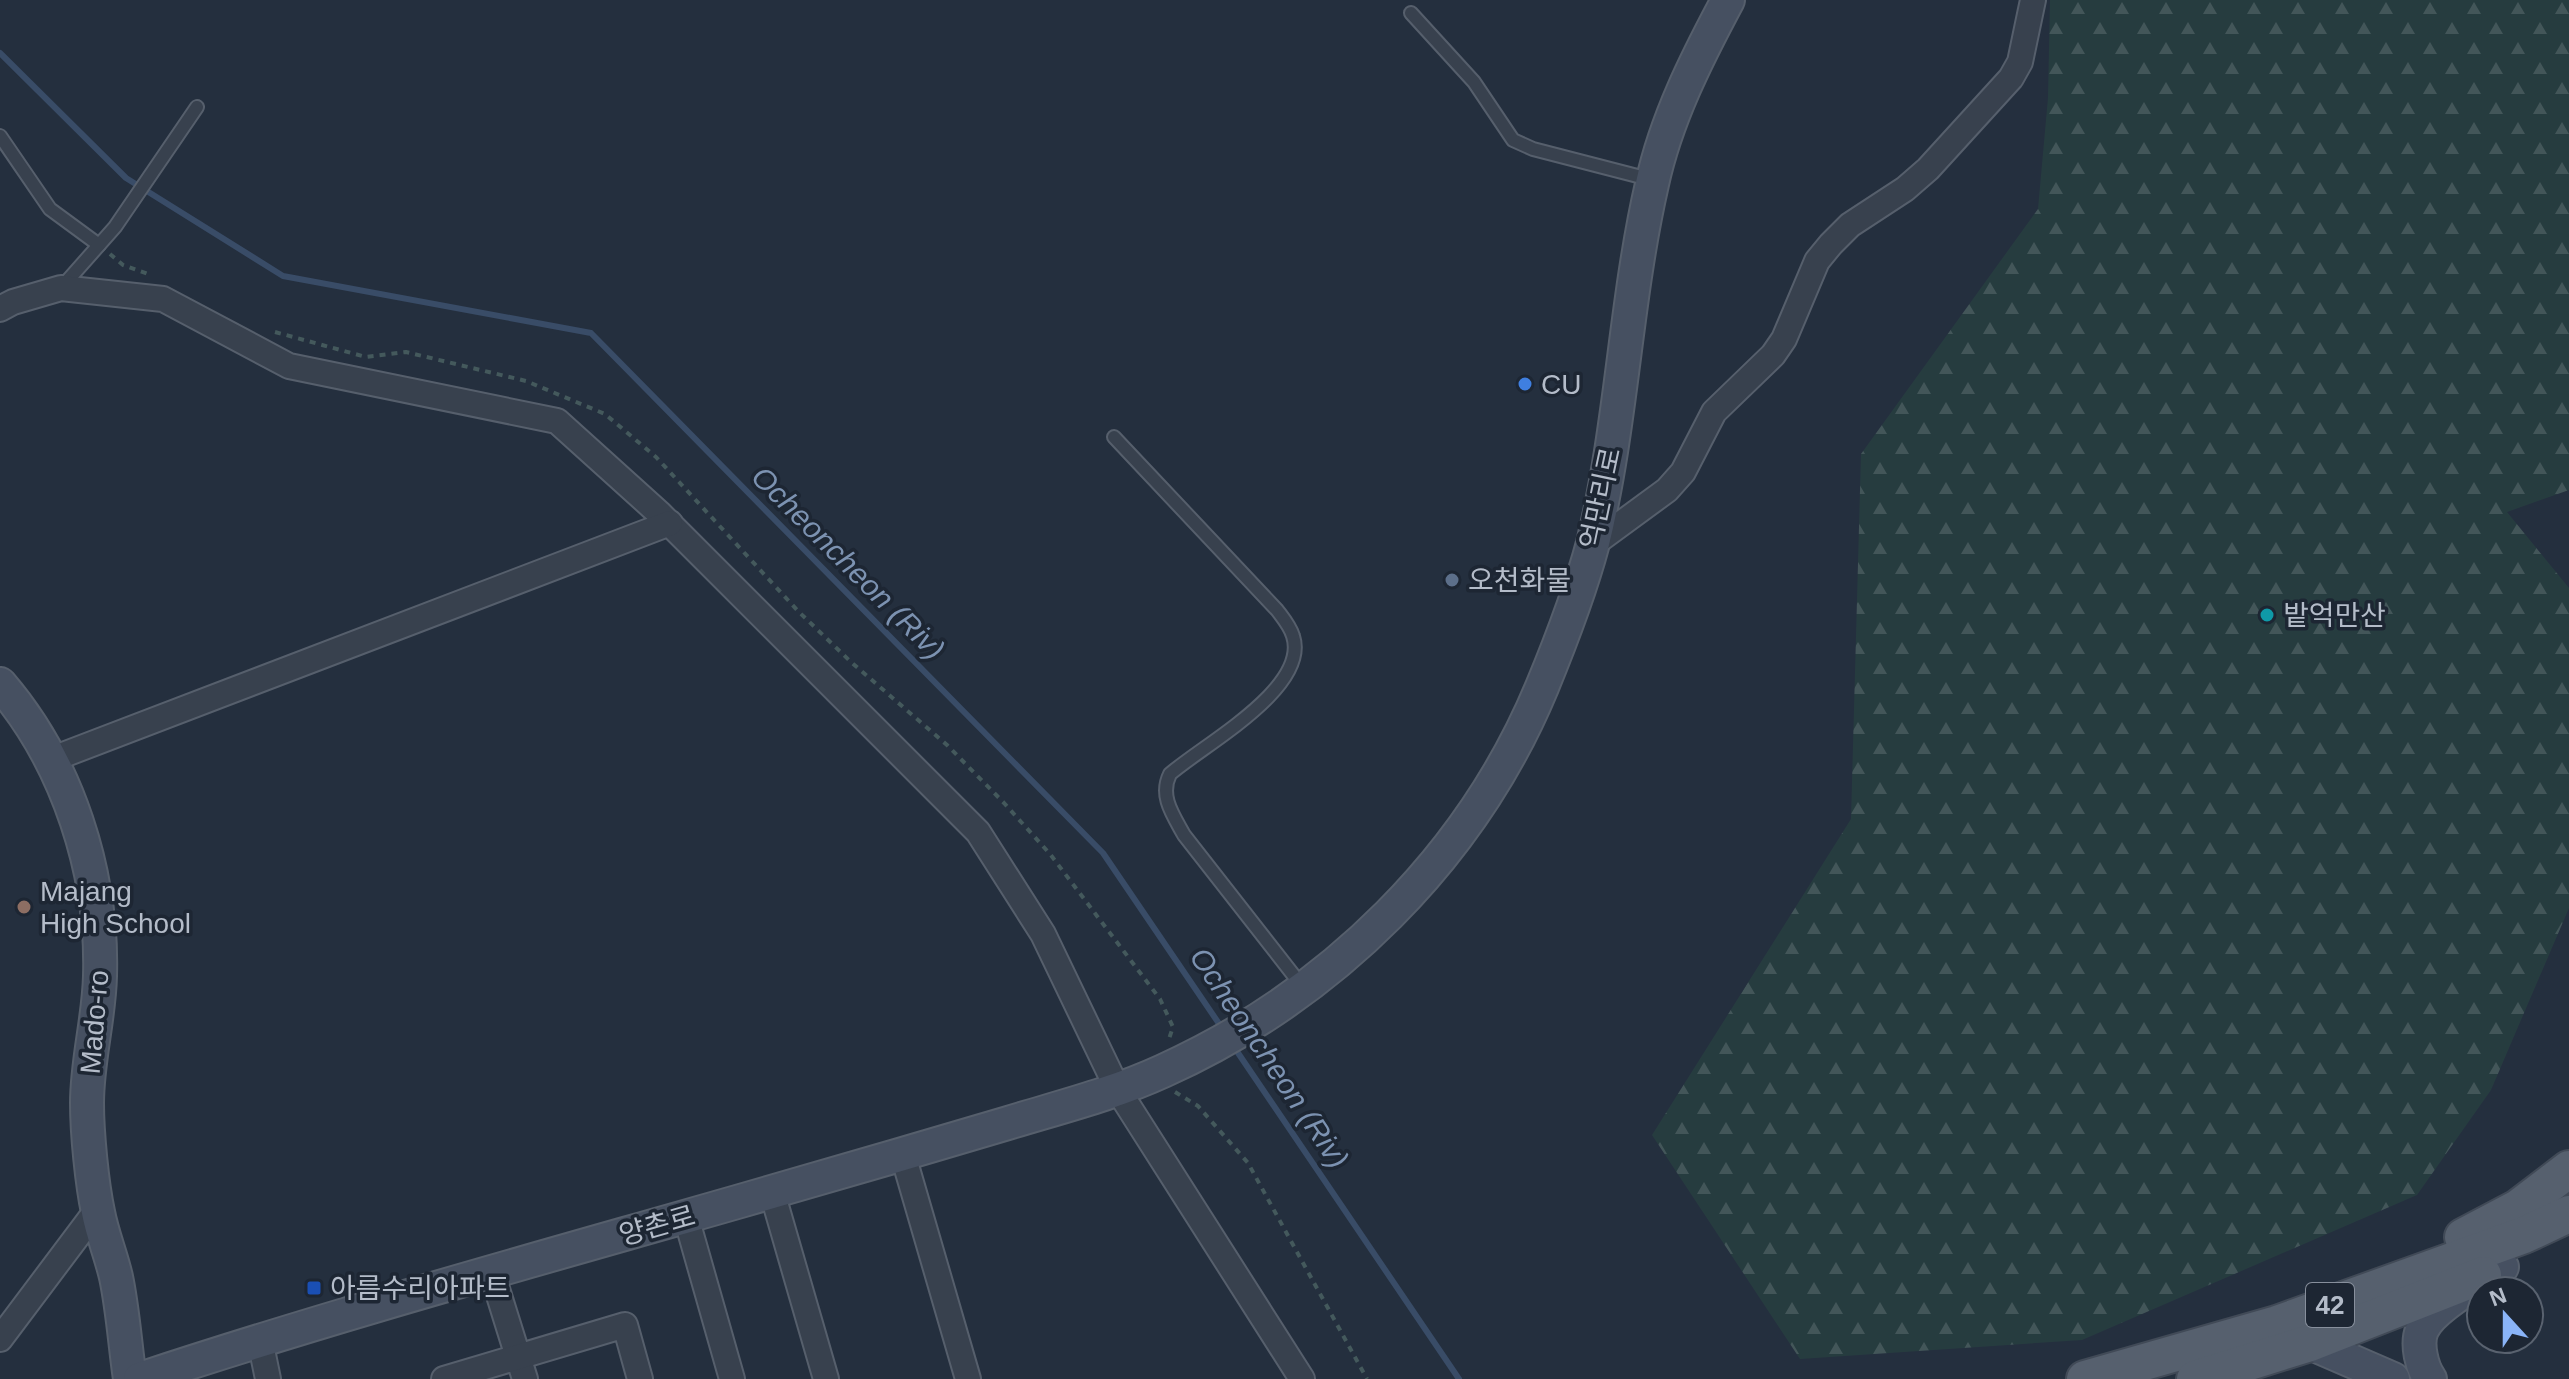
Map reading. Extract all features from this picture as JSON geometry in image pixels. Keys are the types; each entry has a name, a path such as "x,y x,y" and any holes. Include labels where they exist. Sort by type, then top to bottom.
{"main road":[{"path":"2206,1344 2272,1313 2469,1235 2518,1208 2569,1169"},
{"name":"42","path":"2085,1379 2277,1324 2524,1235 2569,1214"},
{"name":"42","path":"2195,1379 2310,1343 2569,1241"}],"street":[{"name":"억만리로","path":"1165,1070 1210,1049 1294,997 1386,919 1446,851 1515,744 1578,592 1592,545 1653,180 1687,81 1728,0"},
{"path":"1592,545 1667,490 1683,472 1714,412 1773,355 1784,339 1817,261 1831,244 1850,225 1905,189 1928,169 2011,78 2020,62 2033,0"},
{"path":"0,309 61,288 163,299 289,366 557,421 670,523 978,832 1043,934 1118,1090 1302,1379"},
{"path":"50,760 670,523"},
{"name":"Mado-ro","path":"0,684 31,726 50,760 80,829 93,878 100,925 100,979 89,1054 87,1104 97,1210 116,1277 130,1379"},
{"name":"양촌로","path":"140,1379 260,1340 903,1155 1118,1090 1165,1070"},
{"path":"903,1155 968,1379"},
{"path":"772,1192 826,1379"},
{"path":"0,1339 97,1210"},
{"path":"686,1217 732,1379"},
{"path":"2430,1379 2420,1350 2422,1330 2446,1304 2502,1267"},
{"path":"492,1273 522,1368"},
{"path":"2277,1324 2310,1343 2393,1379"},
{"path":"444,1379 522,1368 625,1325 640,1379"},
{"path":"260,1340 268,1379"}],"lane":[{"path":"1411,13 1474,82 1513,140 1533,149 1653,180"},
{"path":"61,288 115,227 197,107"},
{"path":"0,136 50,209 99,245"},
{"path":"1114,437 1277,610 1294,637 1295,652 1291,668 1280,685 1260,706 1170,774 1165,795 1184,835 1294,997"}],"path":[{"path":"99,245 123,265 164,280"},
{"path":"268,329 366,357 406,352 526,381 605,414 656,457 830,642 947,745 1050,854 1160,999 1173,1027 1165,1070 1170,1089 1198,1106 1248,1163 1367,1379"}],"green space":[{"path":"2050,0 2569,0 2569,490 2507,512 2569,588 2569,908 2491,1090 2417,1195 2082,1340 1800,1359 1652,1135 1851,819 1861,454 2038,209 2048,98"}],"waterway":[{"name":"Ocheoncheon (Riv)","path":"0,53 126,178 283,276 591,333 1103,853 1224,1031"},
{"name":"Ocheoncheon (Riv)","path":"1234,1047 1459,1379"}],"place":[{"name":"CU","path":"1525,384"},
{"name":"오천화물","path":"1452,580"},
{"name":"밭억만산","path":"2267,615"},
{"name":"Majang High School","path":"24,907"},
{"name":"아름수리아파트","path":"314,1288"}]}
